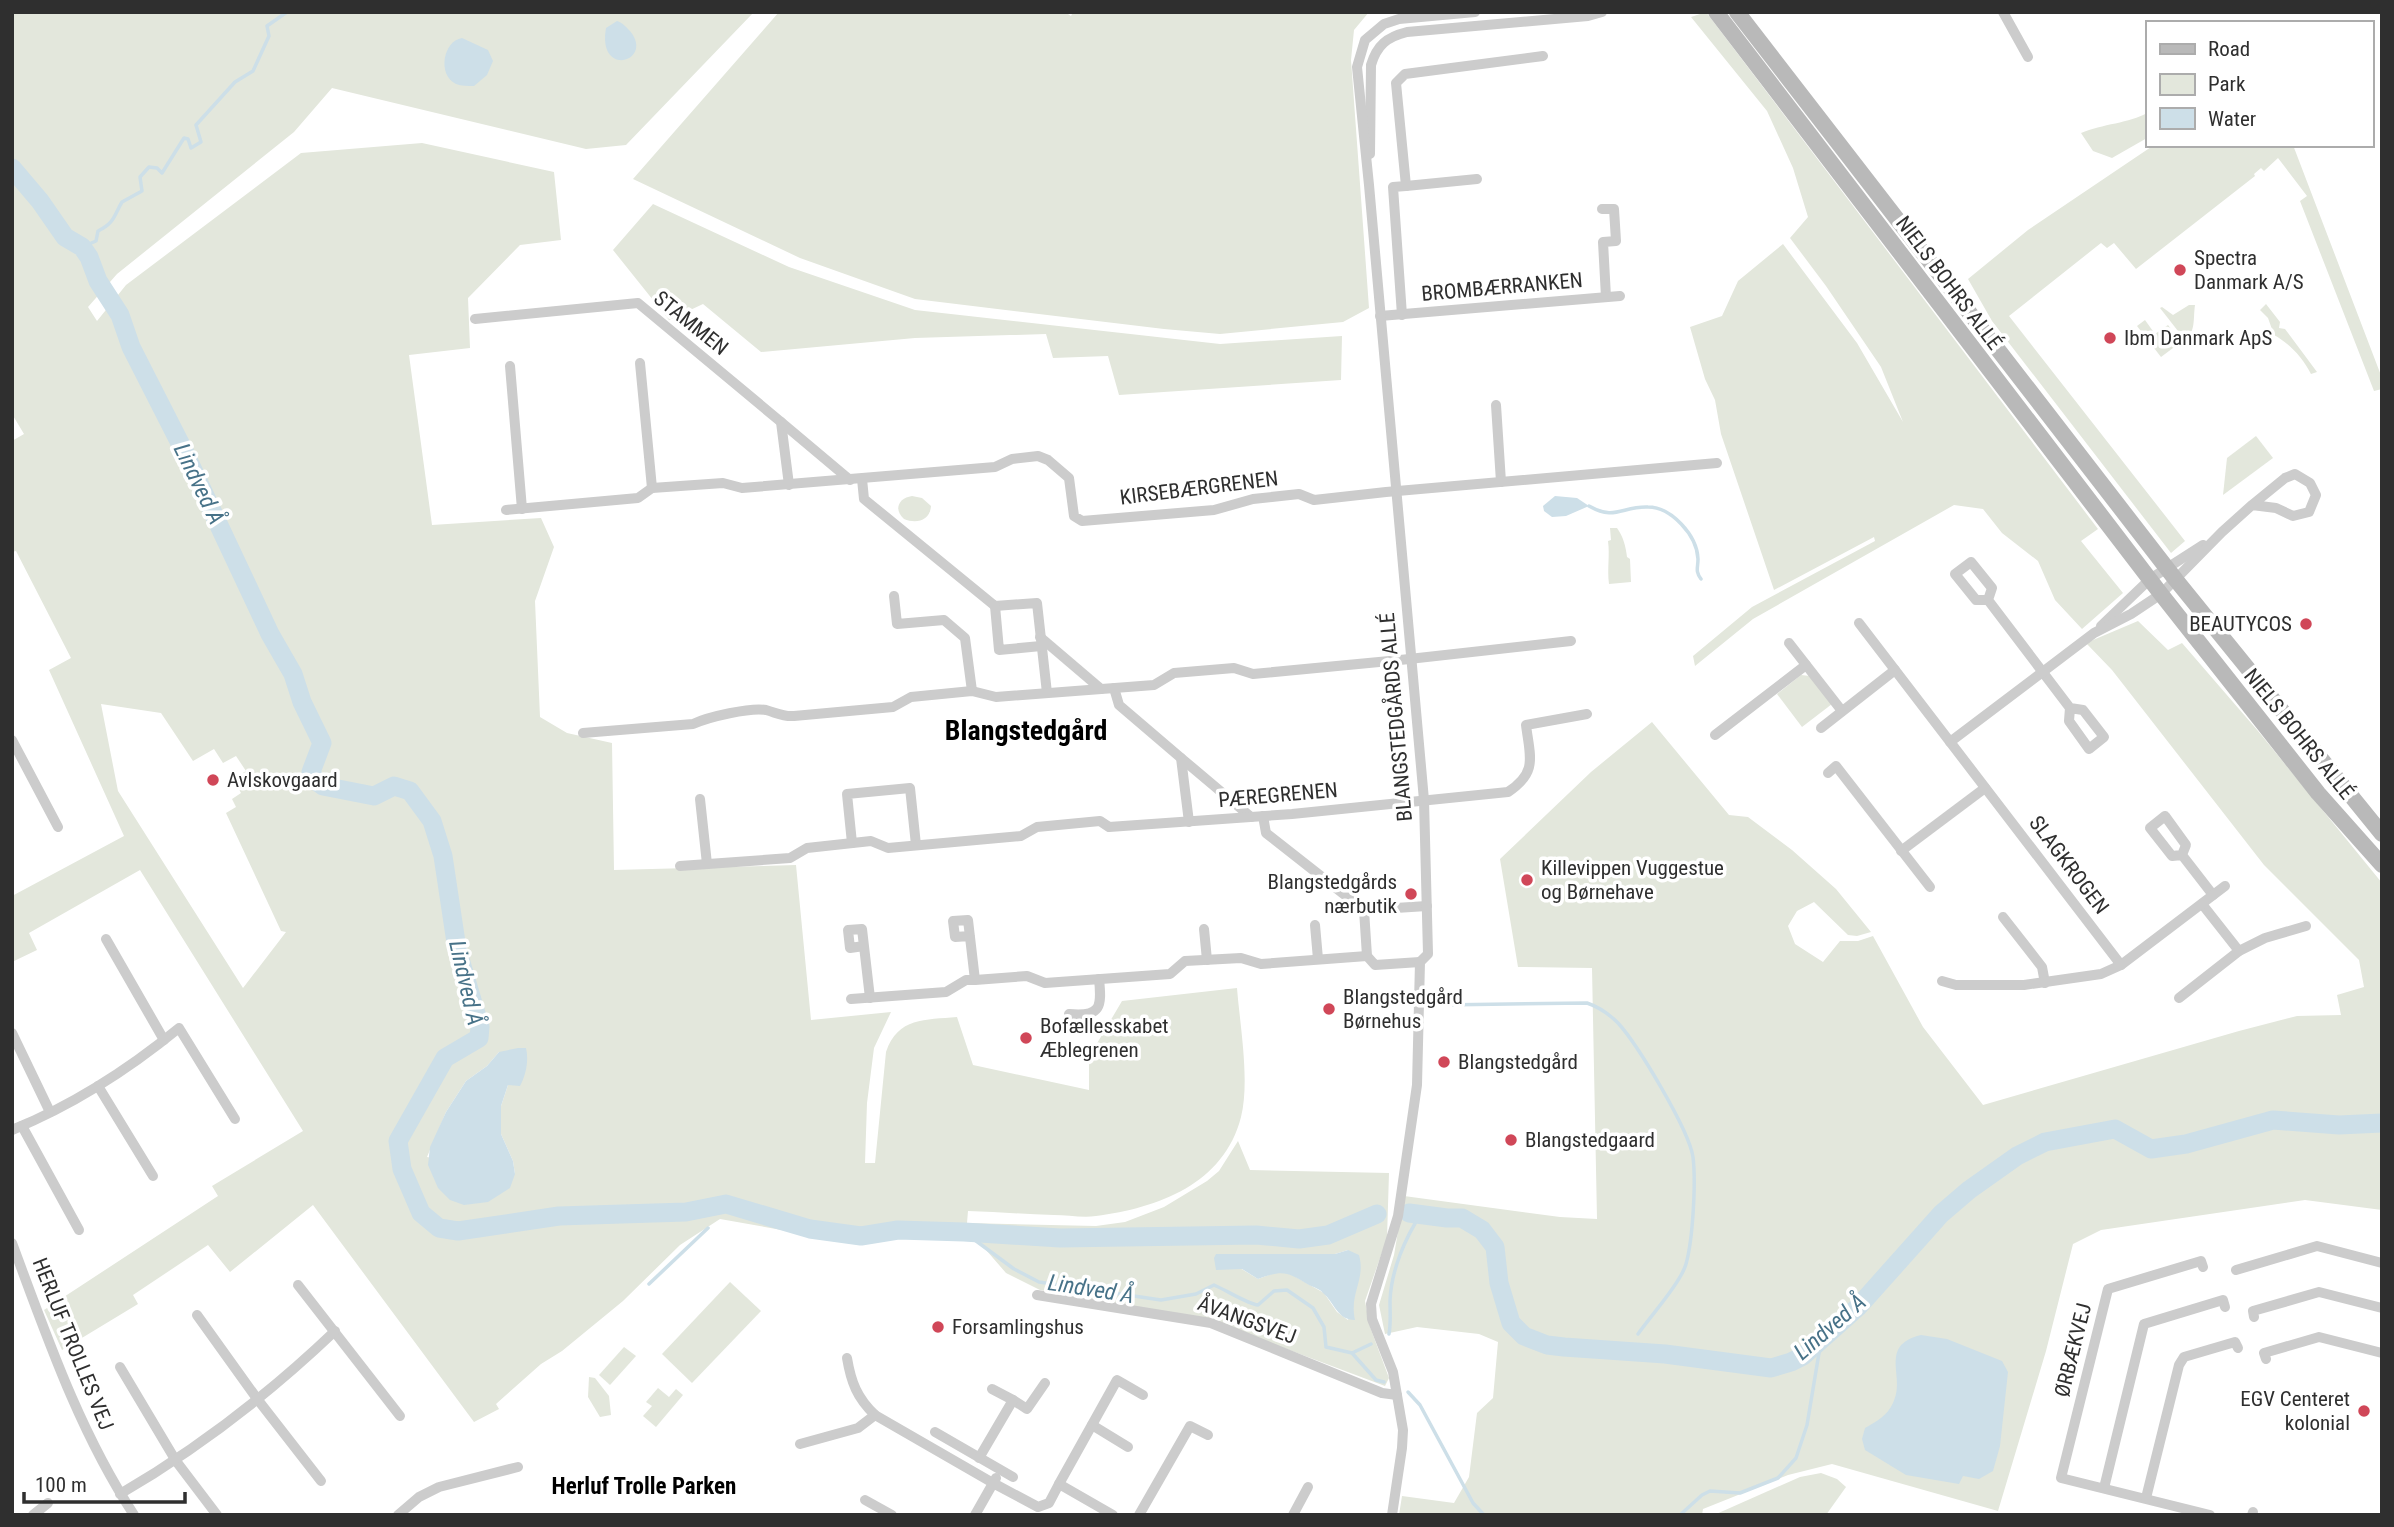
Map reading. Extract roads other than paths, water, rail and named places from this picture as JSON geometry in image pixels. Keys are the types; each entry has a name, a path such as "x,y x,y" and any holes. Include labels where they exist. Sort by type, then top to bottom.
{"street":[{"name":"BLANGSTEDGÅRDS ALLÉ","path":"1397,1395 1393,1372 1375,1326 1371,1304 1398,1216 1417,1085 1420,962 1428,954 1427,906 1423,800 1357,67 1365,40 1384,24 1399,19 1475,12"},
{"name":"BLANGSTEDGÅRDS ALLÉ","path":"1369,185 1371,65 1375,52 1382,43 1407,32 1588,16 1602,12"},
{"name":"NIELS BOHRS ALLÉ","path":"1716,12 2074,481 2251,674 2382,834"},
{"name":"NIELS BOHRS ALLÉ","path":"1737,12 2164,580 2318,793 2382,865"},
{"path":"2003,12 2028,57"},
{"name":"BROMBÆRRANKEN","path":"1402,315 1394,187 1406,186 1396,83 1405,74 1543,56"},
{"path":"1406,186 1477,179"},
{"name":"BROMBÆRRANKEN","path":"1602,209 1614,209 1616,241 1603,242 1606,297"},
{"name":"BROMBÆRRANKEN","path":"1380,316 1620,296"},
{"name":"STAMMEN","path":"475,319 638,303 850,480"},
{"path":"640,363 652,488"},
{"path":"510,366 522,509"},
{"path":"1496,405 1501,482"},
{"path":"781,422 789,485"},
{"name":"KIRSEBÆRGRENEN","path":"506,510 638,498 652,488 723,483 741,488 850,480 995,467 1012,459 1038,456 1048,460 1069,478 1074,516 1083,521 1214,510 1245,499 1299,495 1314,500 1717,463"},
{"path":"1950,742 2164,580 2222,532 2252,505 2285,478 2295,474 2310,483 2316,495 2309,512 2293,516 2276,508 2252,505"},
{"path":"862,479 864,499 995,606 1037,603 1047,693"},
{"path":"2094,633 2131,614 2164,580"},
{"path":"894,596 897,624 944,620 965,638 972,691"},
{"path":"1988,600 2070,708"},
{"path":"995,606 999,650 1041,641"},
{"name":"SLAGKROGEN","path":"1859,623 2122,965"},
{"path":"1041,641 1101,689"},
{"path":"583,733 693,724 709,716 764,710 785,717 893,707 912,697 972,691 996,697 1114,688 1154,684 1174,673 1234,668 1252,674 1571,641"},
{"path":"1789,643 1842,711"},
{"path":"1715,735 1806,665"},
{"path":"1821,728 1895,670"},
{"path":"1114,688 1119,705 1257,817 1266,833 1364,910 1427,906"},
{"name":"PÆREGRENEN","path":"680,866 790,858 807,848 871,841 888,848 1021,836 1037,827 1100,821 1110,827 1189,822 1508,792 1529,774 1531,761 1525,725 1587,714"},
{"path":"12,740 58,827"},
{"path":"1181,758 1189,822"},
{"path":"1828,773 1836,766 1930,887"},
{"path":"852,843 847,794 910,788 916,845"},
{"path":"1901,850 1985,788"},
{"path":"700,799 707,864"},
{"path":"2182,855 2213,895"},
{"path":"1942,981 1956,985 2045,983 2101,974 2122,965 2225,886"},
{"path":"2202,904 2239,951"},
{"path":"1364,910 1367,956 1375,965 1420,962"},
{"path":"2003,917 2042,967 2045,983"},
{"path":"1314,925 1318,959"},
{"path":"2179,999 2200,990 2239,951 2265,938 2306,926"},
{"path":"1204,929 1207,960"},
{"path":"970,936 975,979"},
{"path":"106,939 164,1040"},
{"path":"864,946 870,998"},
{"path":"851,999 946,992 966,980 975,979 1027,975 1045,983 1170,974 1185,961 1241,958 1261,964 1367,956"},
{"path":"1069,1014 1087,1015 1098,1008 1101,1001 1099,979"},
{"path":"79,1230 17,1128 98,1086 179,1028 234,1119"},
{"path":"12,1033 50,1112"},
{"path":"98,1086 153,1176"},
{"name":"HERLUF TROLLES VEJ","path":"12,1243 82,1424 134,1515"},
{"path":"2236,1270 2318,1247 2382,1263"},
{"name":"ØRBÆKVEJ","path":"2203,1267 2201,1261 2108,1289 2061,1478 2204,1514"},
{"path":"298,1285 400,1416"},
{"path":"2254,1317 2253,1311 2319,1292 2382,1308"},
{"name":"ÅVANGSVEJ","path":"1037,1295 1211,1323 1382,1393 1397,1395"},
{"path":"2104,1488 2144,1324 2222,1300 2225,1307"},
{"path":"197,1315 258,1401 321,1481"},
{"path":"120,1494 176,1461 258,1401 335,1331"},
{"path":"2266,1359 2264,1353 2319,1337 2382,1353"},
{"path":"2146,1498 2179,1365 2184,1357 2235,1342 2238,1348"},
{"path":"847,1358 856,1392 863,1404 875,1415 1038,1507 1049,1503 1117,1380 1143,1395"},
{"name":"HERLUF TROLLES VEJ","path":"120,1367 176,1461 217,1515"},
{"path":"992,1388 1027,1409 1045,1383"},
{"path":"1392,1515 1403,1441 1397,1395"},
{"path":"979,1458 1013,1401"},
{"path":"800,1444 858,1428 875,1415"},
{"path":"1092,1425 1128,1447"},
{"path":"1139,1515 1190,1426 1208,1435"},
{"path":"935,1432 1013,1477"},
{"path":"398,1515 419,1497 439,1487 518,1467"},
{"path":"975,1515 1000,1470"},
{"path":"1059,1484 1113,1515"},
{"path":"1293,1515 1308,1488"},
{"path":"865,1500 892,1515"},
{"path":"33,1515 48,1503"}],"water":[{"path":"617,21 630,31 636,42 636,50 631,57 624,60 609,54 605,44 606,28"},
{"path":"462,38 488,50 493,61 487,75 474,86 456,84 446,73 447,51 450,45"},
{"path":"1555,496 1577,498 1589,506 1566,516 1552,517 1544,511 1543,506"},
{"path":"526,1048 525,1072 520,1086 508,1085 501,1106 501,1134 513,1161 515,1174 510,1188 488,1202 464,1205 450,1200 438,1188 428,1165 430,1147 446,1112 466,1081 487,1066 499,1052"},
{"path":"1348,1250 1359,1255 1361,1264 1354,1302 1355,1320 1344,1317 1322,1292 1295,1277 1279,1273 1258,1279 1242,1269 1216,1270 1214,1258 1216,1254 1335,1254"},
{"path":"1921,1335 1947,1339 2002,1361 2008,1372 2000,1446 1993,1471 1979,1479 1963,1476 1959,1484 1906,1475 1865,1450 1862,1439 1865,1428 1881,1418 1893,1403 1897,1383 1896,1354 1908,1340"}],"waterway":[{"path":"82,247 96,241 98,231 111,222 122,202 142,191 140,177 149,167 157,168 162,173 184,138 188,139 191,148 201,142 196,125 235,82 253,71 269,36 267,26 287,12"},
{"name":"Lindved Å","path":"12,168 40,201 65,237 82,247 98,281 120,315 131,347 184,451 270,634 293,674 302,702 322,743 311,772 316,781 323,786 374,796 394,786 410,791 432,821 443,856 457,949 480,1027 479,1038 445,1058 398,1141 402,1169 421,1213 439,1228 458,1231 559,1216 686,1212 726,1204 810,1229 861,1236 898,1230 1060,1238 1256,1235 1299,1239 1328,1235 1377,1214"},
{"path":"1589,506 1612,513 1639,507 1657,508 1674,517 1688,532 1697,550 1697,572 1701,579"},
{"path":"1441,1005 1587,1003 1604,1011 1618,1023 1649,1068 1673,1109 1689,1144 1693,1157 1694,1195 1686,1264 1672,1290 1638,1334"},
{"name":"Lindved Å","path":"1409,1213 1462,1218 1482,1230 1495,1247 1499,1283 1511,1323 1524,1336 1547,1345 1665,1354 1771,1368 1803,1356 1858,1307 1941,1214 1969,1190 2017,1156 2045,1142 2115,1129 2151,1149 2186,1144 2273,1120 2339,1125 2382,1123"},
{"name":"Lindved Å","path":"1389,1334 1391,1290 1396,1267 1404,1244 1421,1214"},
{"path":"649,1284 708,1228"},
{"name":"Lindved Å","path":"964,1232 1014,1269 1039,1282 1161,1300 1196,1294 1214,1285 1258,1305 1274,1291 1287,1290 1313,1308 1324,1327 1326,1347 1352,1353 1371,1344"},
{"path":"1680,1515 1710,1491 1740,1493 1778,1478 1796,1458 1807,1425 1821,1341"},
{"path":"1352,1353 1376,1380 1384,1382"},
{"path":"1408,1392 1420,1405 1473,1503 1484,1515"}],"place":[{"name":"Spectra Danmark A/S","path":"2180,270"},
{"name":"Ibm Danmark ApS","path":"2110,338"},
{"name":"BEAUTYCOS","path":"2306,624"},
{"name":"Avlskovgaard","path":"213,780"},
{"name":"Killevippen Vuggestue og Børnehave","path":"1527,880"},
{"name":"Blangstedgårds nærbutik","path":"1411,894"},
{"name":"Blangstedgård Børnehus","path":"1329,1009"},
{"name":"Bofællesskabet Æblegrenen","path":"1026,1038"},
{"name":"Blangstedgård","path":"1444,1062"},
{"name":"Blangstedgaard","path":"1511,1140"},
{"name":"Forsamlingshus","path":"938,1327"},
{"name":"EGV Centeret kolonial","path":"2364,1411"}],"district":[{"name":"Blangstedgård","path":"1026,730"},
{"name":"Herluf Trolle Parken","path":"644,1486"}]}
